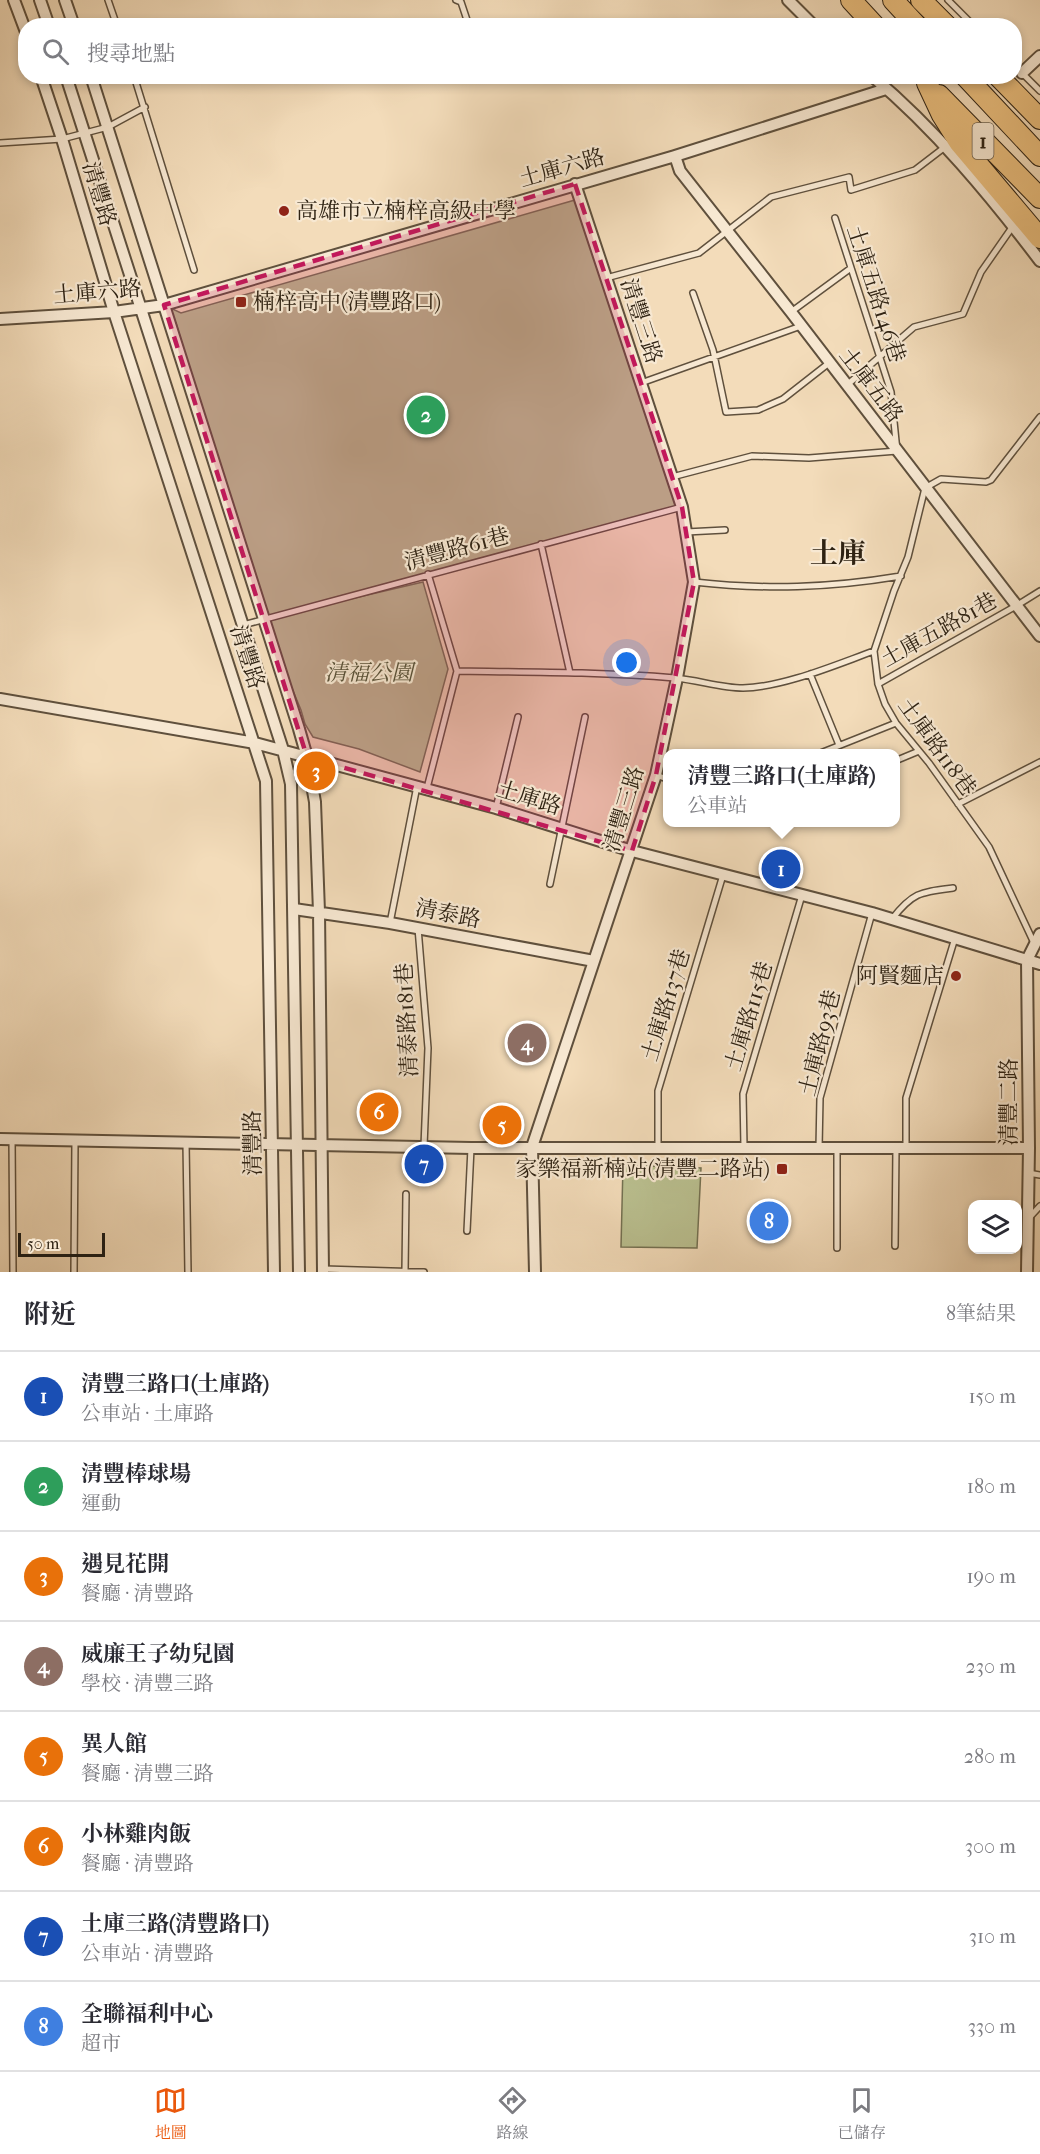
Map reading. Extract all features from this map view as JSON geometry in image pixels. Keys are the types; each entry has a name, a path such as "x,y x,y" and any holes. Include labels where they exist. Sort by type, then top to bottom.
{"highway":[{"path":"851,0 868,18"},
{"path":"893,0 910,18"},
{"path":"921,0 939,18"},
{"path":"926,84 959,142 1040,238"},
{"name":"1","path":"928,84 1040,198"},
{"name":"1","path":"972,84 1040,156"},
{"path":"1006,84 1040,119"}],"street":[{"path":"14,0 21,18"},
{"path":"40,0 46,18"},
{"path":"65,0 71,18"},
{"path":"788,0 806,18"},
{"path":"1022,67 1040,56"},
{"name":"清豐路","path":"44,84 114,312 266,781 274,1272"},
{"name":"清豐路","path":"69,84 283,750 292,798 299,1272"},
{"name":"清豐路","path":"94,84 308,756 315,802 319,912 323,1270"},
{"path":"881,84 945,147 1040,261"},
{"name":"土庫六路","path":"0,319 114,312 164,305 675,156 886,89"},
{"name":"土庫五路","path":"675,156 680,171 1040,636"},
{"name":"清豐三路","path":"536,1272 532,1147 656,775 677,678 694,582 682,507 575,184"},
{"name":"土庫路","path":"0,699 255,743 308,756 496,807 632,851 872,913 1040,964"},
{"name":"清泰路","path":"294,909 390,923 594,961"},
{"name":"清豐二路","path":"1027,1272 1029,1148 1027,960 1040,934"},
{"path":"0,1139 471,1148 1029,1148"}],"lane":[{"path":"108,0 114,18"},
{"path":"456,0 461,2 466,18"},
{"path":"948,0 966,18"},
{"path":"1022,73 1040,91"},
{"path":"137,84 194,270"},
{"path":"0,143 62,139 108,126 145,107"},
{"path":"606,278 699,253 771,197 849,177 851,190 915,170 945,147"},
{"name":"土庫五路146巷","path":"835,218 891,392 897,451"},
{"path":"847,386 914,327 963,314 981,272 1013,226"},
{"path":"791,312 851,268"},
{"path":"693,293 714,357 726,412 758,410 783,399 830,363"},
{"path":"640,382 801,326"},
{"path":"925,488 941,479 986,482 991,480 1040,417"},
{"path":"672,477 752,456 808,458 897,451"},
{"name":"土庫路118巷","path":"925,488 908,557 874,651 878,684 885,704 896,723 989,847 1035,945"},
{"name":"清豐路61巷","path":"242,625 682,507"},
{"path":"686,532 725,530"},
{"path":"541,544 570,673"},
{"path":"390,923 422,787 457,671 428,574"},
{"path":"694,582 742,587 833,586 901,576"},
{"name":"土庫五路81巷","path":"878,684 1040,591"},
{"path":"457,671 677,678 742,688 810,674 874,651"},
{"path":"810,674 839,746"},
{"path":"496,807 518,717"},
{"path":"550,884 585,717"},
{"path":"830,749 896,723"},
{"path":"900,759 919,751"},
{"path":"958,804 1040,762"},
{"path":"656,775 663,778"},
{"name":"土庫路137巷","path":"658,1147 658,1091 723,875"},
{"path":"892,919 905,902 921,892 953,888"},
{"name":"土庫路115巷","path":"744,1147 743,1094 802,896"},
{"name":"土庫路93巷","path":"819,1148 820,1098 872,913"},
{"name":"清泰路181巷","path":"418,928 428,1048 424,1146"},
{"path":"895,1246 906,1098 955,938"},
{"path":"12,1139 13,1272"},
{"path":"74,1272 75,1141"},
{"path":"186,1143 188,1272"},
{"path":"467,1231 471,1148"},
{"path":"837,1148 837,1248"},
{"path":"1028,1173 1040,1175"},
{"path":"405,1271 406,1194"},
{"path":"1028,1219 1040,1206"},
{"path":"323,1270 424,1272"}],"highlighted area":[{"path":"575,184 682,507 694,582 656,775 632,851 307,757 164,305"}],"green space":[{"name":"清福公園","path":"575,200 682,507 286,614 423,582 448,669 420,772 359,749 313,737 305,724 263,619 176,323 164,305 181,313"},
{"path":"623,1165 701,1168 697,1248 621,1247"}],"place":[{"name":"高雄市立楠梓高級中學","path":"284,211"},
{"name":"楠梓高中(清豐路口)","path":"241,302"},
{"name":"清豐棒球場","path":"426,415"},
{"name":"遇見花開","path":"316,771"},
{"name":"清豐三路口(土庫路)","path":"781,869"},
{"name":"阿賢麵店","path":"956,976"},
{"name":"威廉王子幼兒園","path":"527,1043"},
{"name":"小林雞肉飯","path":"379,1112"},
{"name":"異人館","path":"502,1125"},
{"name":"土庫三路(清豐路口)","path":"424,1164"},
{"name":"家樂福新楠站(清豐二路站)","path":"782,1169"},
{"name":"全聯福利中心","path":"769,1221"}],"district":[{"name":"土庫","path":"838,553"}]}
